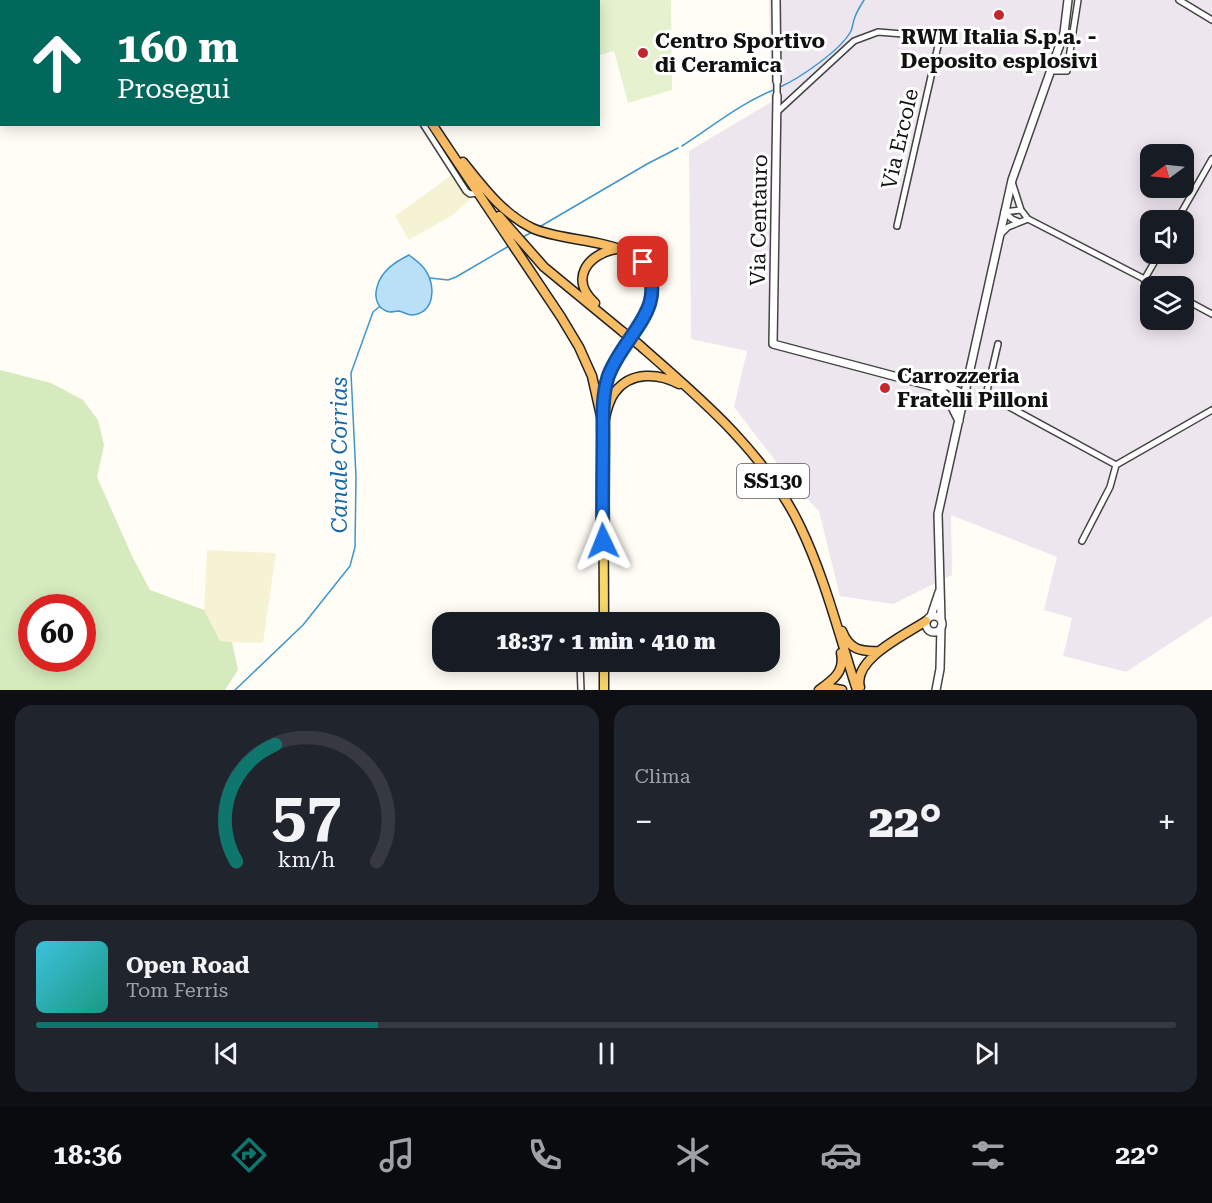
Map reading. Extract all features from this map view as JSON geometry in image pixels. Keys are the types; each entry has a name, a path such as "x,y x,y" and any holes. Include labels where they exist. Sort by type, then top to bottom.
{"highway":[{"name":"SS130","path":"433,126 491,207"},
{"name":"SS130","path":"439,126 513,240 527,249 549,272 637,343 675,379 688,388 736,435 770,476 799,523 816,562 859,690"},
{"path":"448,148 513,240 518,253 579,347 592,376 603,425"},
{"path":"463,162 503,209 532,228 563,238 618,248 631,253 643,262 651,277 653,294 646,313 614,363 603,400"},
{"path":"618,248 602,252 590,261 583,275 583,284 588,297 613,318 623,332"},
{"path":"603,425 615,392 632,379 641,376 675,379"},
{"path":"826,594 844,634 853,647 862,652 880,651"},
{"path":"820,689 837,675 843,661 826,594"},
{"path":"859,690 861,670 866,662 912,631 930,624"},
{"path":"820,689 842,690"}],"main road":[{"path":"603,400 604,612"},
{"path":"604,672 604,690"}],"street":[{"path":"776,0 777,96"},
{"path":"936,690 941,648 938,514 1012,180 1064,33 1068,0"},
{"path":"1051,71 1067,71 1078,0"},
{"path":"1179,0 1212,20"},
{"name":"Via Ercole","path":"777,112 854,41 878,32 940,37 897,226"},
{"name":"Via Centauro","path":"777,96 773,345 939,388"},
{"path":"424,126 466,191 470,194 478,193"},
{"path":"1183,210 1212,159"},
{"path":"1012,180 1020,210 1028,219 1140,277"},
{"path":"1004,212 1020,210"},
{"path":"1004,212 1019,222"},
{"path":"998,237 1008,227 1028,219"},
{"path":"1194,305 1212,314"},
{"path":"998,344 987,391 991,397 1116,465"},
{"path":"939,388 948,386 969,373"},
{"path":"948,386 964,395"},
{"path":"939,388 946,395 959,421"},
{"path":"946,395 954,398 964,395"},
{"path":"1082,541 1106,495 1116,465 1212,410"},
{"path":"940,587 930,624 941,648"},
{"path":"938,616 941,623 938,631 930,624 938,616"},
{"path":"580,672 581,690"}],"shaded area":[{"path":"769,0 1212,0 1212,616 1126,672 1063,656 1072,618 1044,610 1057,557 951,515 952,575 893,604 840,596 819,511 793,484 734,407 747,351 691,339 689,151 771,102"},
{"path":"453,174 470,199 454,214 409,240 395,216"},
{"path":"207,550 276,553 263,643 220,642 204,610"}],"green space":[{"name":"Centro Sportivo di Ceramica","path":"600,0 671,0 672,90 628,103 614,51 600,55"},
{"path":"0,370 51,383 83,400 98,420 104,445 97,477 132,556 150,590 204,610 220,641 232,642 238,670 225,690 0,690"}],"water":[{"path":"409,255 422,266 429,277 432,291 429,304 420,313 412,315 399,311 386,311 379,306 376,299 379,281 389,268"}],"waterway":[{"name":"Canale Corrias","path":"780,87 809,70 846,38 864,0"},
{"name":"Canale Corrias","path":"682,146 739,107 776,89"},
{"name":"Canale Corrias","path":"541,226 678,148"},
{"name":"Canale Corrias","path":"523,237 532,232"},
{"name":"Canale Corrias","path":"430,278 448,280 456,277 509,246"},
{"name":"Canale Corrias","path":"235,690 303,625 350,566 355,547 356,477 351,373 373,312 379,307"}],"place":[{"name":"RWM Italia S.p.a. - Deposito esplosivi","path":"999,15"},
{"name":"Centro Sportivo di Ceramica","path":"643,53"},
{"name":"Carrozzeria Fratelli Pilloni","path":"885,388"}],"route":[{"path":"603,541 603,400 609,375 620,352 651,304 653,285 643,262"}]}
